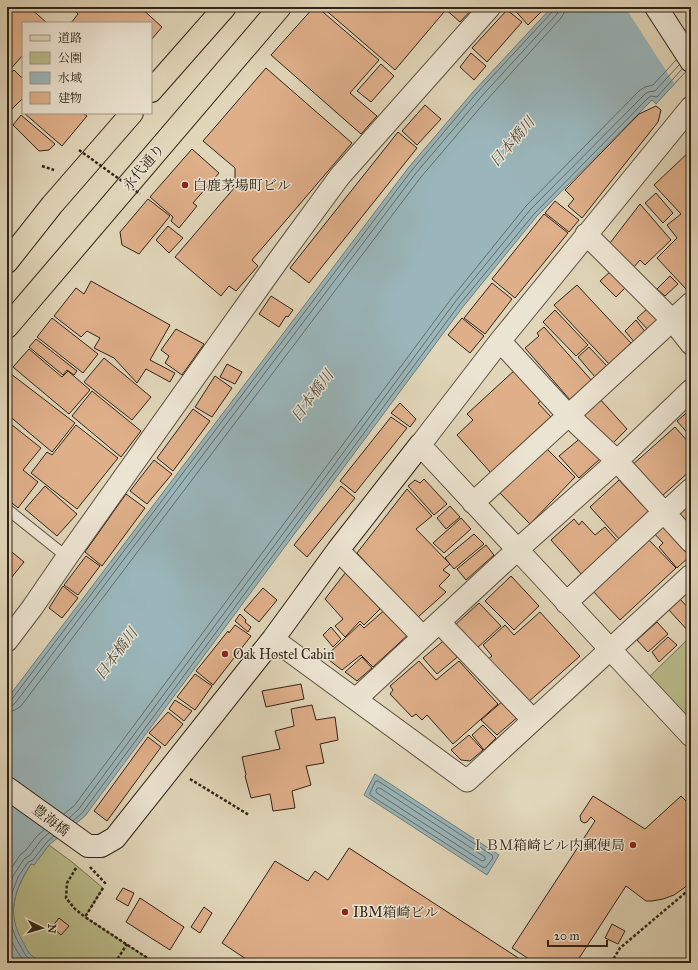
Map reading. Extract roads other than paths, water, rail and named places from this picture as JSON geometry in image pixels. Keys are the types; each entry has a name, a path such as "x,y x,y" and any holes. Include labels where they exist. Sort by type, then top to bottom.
{"main road":[{"path":"152,90 225,7"},
{"name":"永代通り","path":"7,327 280,7"},
{"path":"7,262 52,205 131,114"}],"street":[{"path":"7,641 340,176 490,7"},
{"path":"656,7 691,61"},
{"path":"691,108 586,234 500,341 420,445 691,736"},
{"path":"586,234 672,320 691,344"},
{"path":"473,503 691,303"},
{"path":"500,341 568,415 617,461 691,542"},
{"path":"356,699 517,550 617,461 691,390"},
{"name":"豊海橋","path":"7,788 88,846 101,846 115,838 273,639 338,550 420,445"},
{"path":"566,603 655,520 666,513 691,489"},
{"path":"338,550 423,637"},
{"path":"273,639 466,781 691,575"},
{"path":"439,622 533,720"}],"lane":[{"path":"7,509 67,557"}],"water":[{"name":"日本橋川","path":"552,7 691,7 691,66 656,104 652,100 537,216 462,308 85,816 49,845 34,865 31,864 20,883 14,902 15,921 26,949 34,957 44,963 7,963 7,699 409,167 473,92"},
{"path":"375,774 499,855 487,875 364,795"}],"place":[{"name":"白鹿茅場町ビル","path":"185,185"},
{"name":"Oak Hostel Cabin","path":"225,654"},
{"name":"ＩＢＭ箱崎ビル内郵便局","path":"633,845"},
{"name":"IBM箱崎ビル","path":"345,912"}]}
